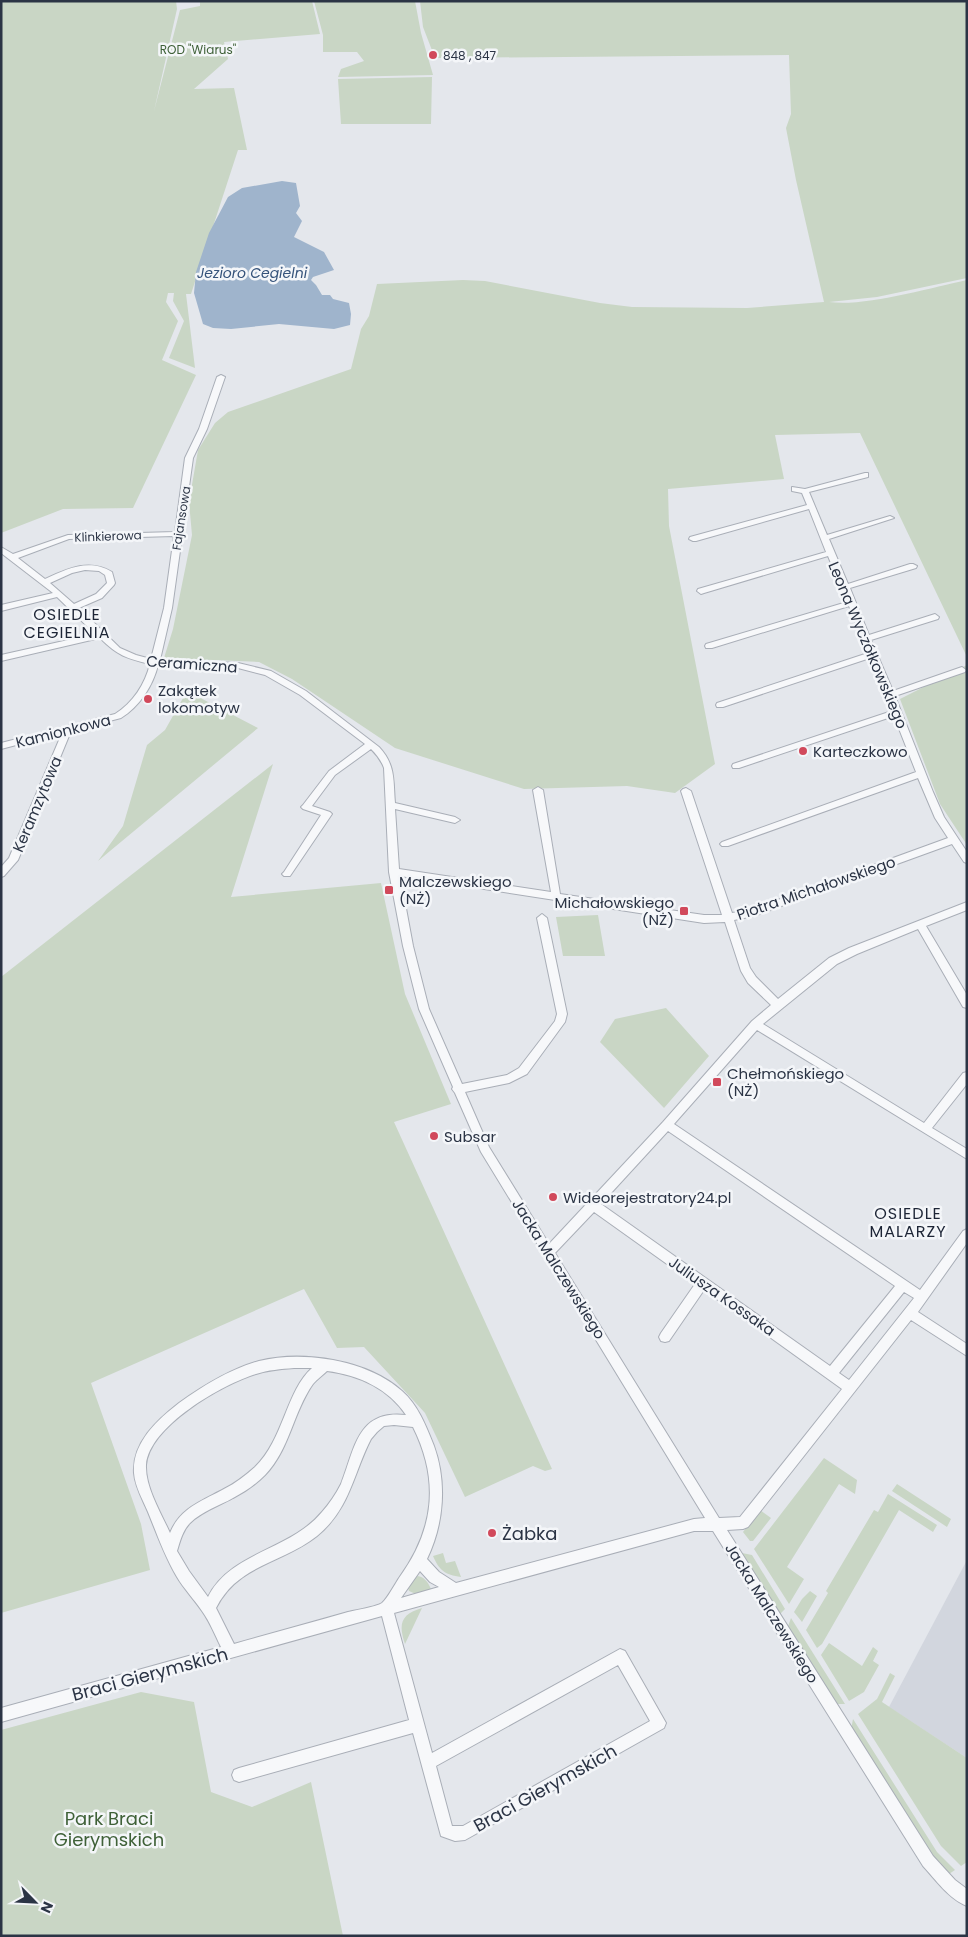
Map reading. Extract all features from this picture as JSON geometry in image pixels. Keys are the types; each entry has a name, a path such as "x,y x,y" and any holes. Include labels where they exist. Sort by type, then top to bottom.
{"street":[{"name":"Fajansowa","path":"154,664 168,608 189,458 203,428 221,377"},
{"path":"795,489 805,491 865,475"},
{"name":"Leona Wyczółkowskiego","path":"805,491 867,638 936,811 967,860"},
{"path":"693,539 810,506"},
{"path":"824,538 890,518"},
{"name":"Klinkierowa","path":"13,557 68,537 178,534"},
{"name":"Ceramiczna","path":"1,549 46,582 122,654 154,664 226,665 255,668 275,675 370,745"},
{"path":"701,591 830,553"},
{"path":"845,587 913,566"},
{"path":"46,582 84,567 97,567 109,574 111,584 105,591 73,608"},
{"path":"1,608 59,594"},
{"path":"709,646 851,603"},
{"path":"867,638 935,617"},
{"path":"1,658 102,635"},
{"path":"720,705 873,654"},
{"name":"Kamionkowa","path":"1,746 67,731 127,712 133,706 149,680 154,664"},
{"path":"890,695 962,670"},
{"path":"736,766 897,712"},
{"name":"Keramzytowa","path":"1,874 13,860 67,731"},
{"path":"287,874 328,814 306,807 332,773 370,745"},
{"name":"Jacka Malczewskiego","path":"370,745 387,761 394,872 408,946 424,1009 457,1089 485,1148 716,1524 928,1861 950,1885 967,1899"},
{"path":"725,844 921,774"},
{"path":"538,790 556,896"},
{"path":"686,790 744,968 752,980 778,1005"},
{"path":"390,805 455,820"},
{"name":"Piotra Michałowskiego","path":"394,872 704,919 727,918 751,913 954,840"},
{"path":"549,1252 667,1125 756,1024 778,1005 834,961 853,951 967,906"},
{"path":"457,1089 509,1079 523,1071 560,1022 562,1014 542,918"},
{"path":"920,924 967,1004"},
{"path":"756,1024 967,1155"},
{"path":"925,1128 967,1076"},
{"path":"667,1125 922,1297"},
{"name":"Juliusza Kossaka","path":"593,1205 851,1388"},
{"path":"716,1524 743,1523 910,1313 967,1234"},
{"path":"665,1337 702,1283"},
{"path":"831,1374 903,1284"},
{"path":"910,1313 967,1351"},
{"path":"231,1652 208,1609 188,1583 171,1550 140,1474 141,1456 149,1439 161,1426 182,1409 217,1385 236,1375 261,1366 303,1362 326,1365 363,1375 382,1384 398,1396 418,1422 429,1447 437,1496 428,1541 419,1560 386,1608"},
{"path":"171,1550 176,1533 185,1519 199,1508 236,1489 261,1470 283,1438 310,1378 326,1365"},
{"path":"208,1609 219,1589 231,1577 293,1545 323,1522 342,1496 366,1437 372,1428 390,1419 418,1422"},
{"name":"Braci Gierymskich","path":"1,1715 455,1589 685,1528 716,1524"},
{"path":"419,1560 425,1570 434,1578 455,1589"},
{"name":"Braci Gierymskich","path":"386,1608 427,1763 446,1831 455,1834 465,1833 659,1723 620,1656 427,1763"},
{"path":"239,1774 417,1725"}],"shaded area":[{"path":"967,1560 967,1758 889,1707"}],"green space":[{"name":"ROD \"Wiarus\"","path":"1,1 176,1 177,9 154,111 180,10 200,6 200,1 312,1 320,34 224,42 228,59 194,89 234,88 247,150 238,150 191,294 186,294 195,368 169,358 184,321 173,301 174,293 168,293 166,302 178,321 162,360 196,375 133,508 63,509 1,533"},
{"path":"314,1 415,1 421,33 433,75 338,77 341,69 364,61 357,52 323,52 323,35"},
{"path":"420,1 967,1 967,278 877,297 829,302 860,302 967,280 967,657 860,433 775,435 784,479 668,489 669,526 715,764 675,793 627,786 524,789 395,748 292,679 259,662 164,658 173,629 192,535 189,502 198,450 215,423 228,412 351,369 361,329 369,316 377,284 463,280 485,281 600,303 632,307 747,308 824,302 786,128 791,114 789,55 435,58 423,27"},
{"path":"432,77 431,124 341,124 338,79"},
{"path":"967,665 967,845 940,804 900,699"},
{"path":"187,691 258,728 98,861 123,826 147,745 165,730"},
{"path":"273,764 231,897 381,883 405,994 451,1104 394,1122 552,1469 545,1471 533,1466 465,1497 425,1413 364,1347 337,1348 304,1289 91,1383 141,1524 150,1570 1,1613 1,977"},
{"path":"598,915 605,956 563,956 556,917"},
{"path":"666,1008 709,1056 664,1108 600,1042 615,1019"},
{"path":"824,1458 857,1480 855,1494 839,1484 787,1567 804,1579 789,1604 754,1549"},
{"path":"897,1484 951,1519 947,1527 892,1491"},
{"path":"888,1494 937,1525 933,1532 899,1510 822,1644 817,1648 806,1630 828,1593 826,1591 874,1510 878,1512"},
{"path":"760,1510 771,1518 753,1541 750,1541 743,1532"},
{"path":"443,1553 446,1563 455,1561 461,1577 443,1571 438,1565 433,1556"},
{"path":"742,1553 752,1555 785,1609 779,1615"},
{"path":"416,1576 421,1577 429,1584 431,1589 429,1591 418,1595 409,1591 408,1588"},
{"path":"810,1591 817,1596 802,1622 794,1612 802,1599"},
{"path":"422,1608 405,1644 402,1631 403,1621 410,1613"},
{"path":"791,1618 845,1704 836,1704 787,1629"},
{"path":"829,1643 862,1666 873,1647 878,1651 873,1661 879,1665 864,1692 849,1701 821,1655"},
{"path":"890,1673 895,1676 882,1702 967,1758 967,1862 961,1866 941,1846 858,1714 877,1699"},
{"name":"Park Braci Gierymskich","path":"141,1692 194,1702 211,1792 252,1807 311,1782 343,1936 1,1936 1,1730"},
{"path":"853,1719 937,1852 955,1870 949,1874 931,1855 851,1730"}],"water":[{"name":"Jezioro Cegielni","path":"282,181 296,183 300,206 296,213 302,221 294,237 324,252 334,270 313,277 311,280 322,295 330,295 333,299 349,303 350,325 334,329 279,324 231,329 213,328 203,324 194,293 196,272 209,233 228,197 242,188"}],"place":[{"name":"848 , 847","path":"433,55"},
{"name":"Zakątek lokomotyw","path":"148,699"},
{"name":"Karteczkowo","path":"803,751"},
{"name":"Malczewskiego (NŻ)","path":"389,890"},
{"name":"Michałowskiego (NŻ)","path":"684,911"},
{"name":"Chełmońskiego (NŻ)","path":"717,1082"},
{"name":"Subsar","path":"434,1136"},
{"name":"Wideorejestratory24.pl","path":"553,1197"},
{"name":"Żabka","path":"492,1533"}],"district":[{"name":"OSIEDLE CEGIELNIA","path":"67,623"},
{"name":"OSIEDLE MALARZY","path":"908,1222"}]}
